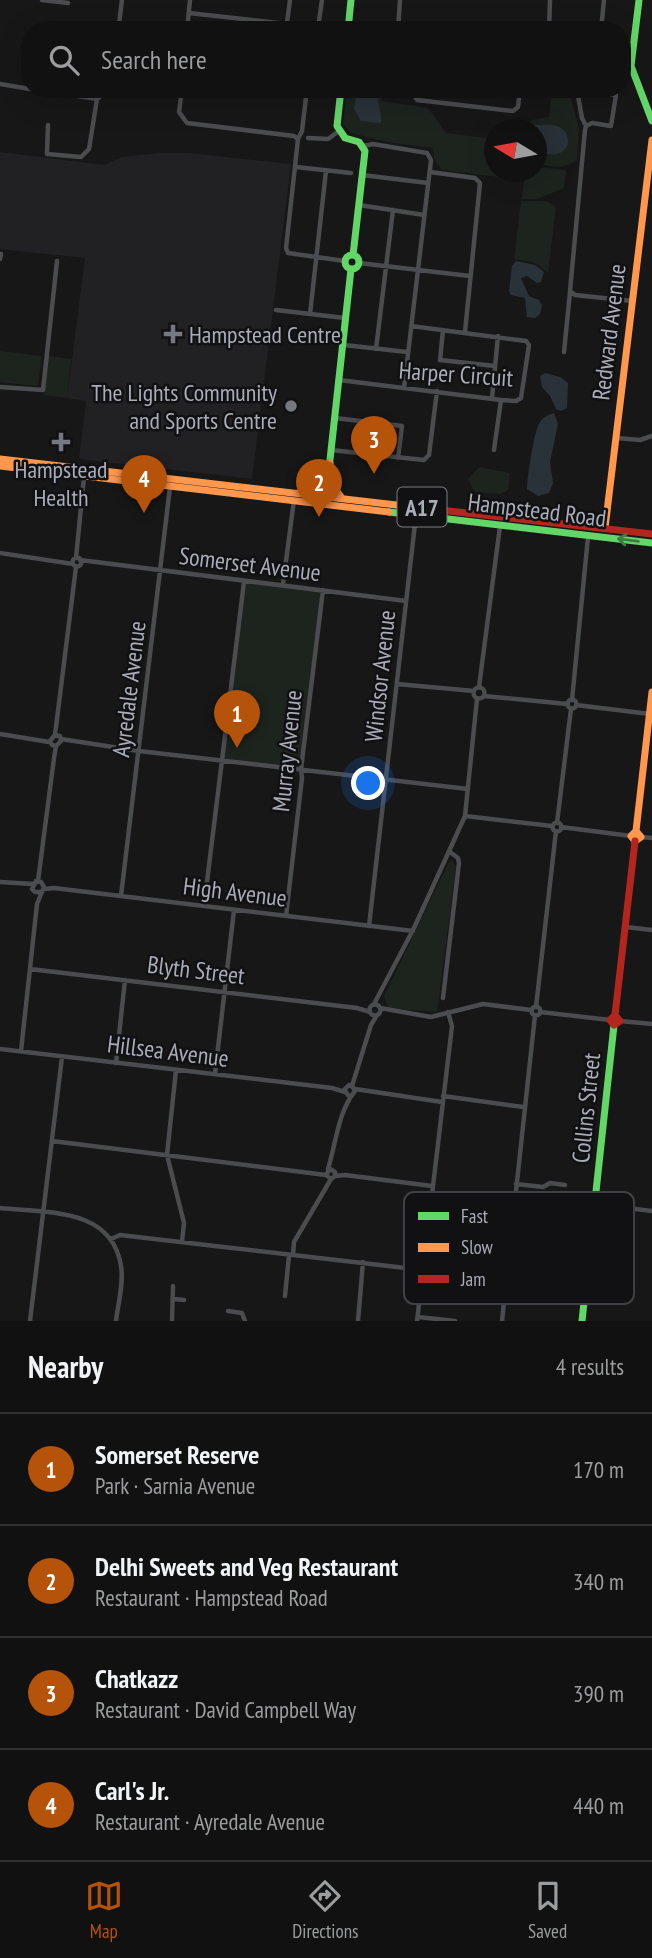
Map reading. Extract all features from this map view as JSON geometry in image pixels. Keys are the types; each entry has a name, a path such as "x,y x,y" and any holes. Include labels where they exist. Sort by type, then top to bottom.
{"main road":[{"path":"349,21 351,0"},
{"path":"631,41 639,0"},
{"path":"631,75 652,121"},
{"path":"340,98 337,123 339,131 345,138 359,142 365,151 353,255"},
{"name":"Redward Avenue","path":"604,537 652,140"},
{"path":"351,269 345,266 345,261 348,256 353,255"},
{"path":"351,269 359,263 358,258 353,255"},
{"path":"326,496 351,269"},
{"name":"Hampstead Road","path":"0,459 652,543"},
{"path":"330,463 333,486 342,502"},
{"name":"Hampstead Road","path":"0,466 85,472"},
{"path":"295,495 328,480"},
{"name":"Hampstead Road","path":"295,495 326,496 342,502 502,516 652,534"},
{"path":"500,525 502,516"},
{"path":"588,536 589,526"},
{"name":"Collins Street","path":"596,1192 636,836 649,751 652,692"}],"street":[{"path":"42,0 68,4"},
{"path":"119,21 122,0"},
{"path":"188,21 190,0"},
{"path":"288,21 290,0"},
{"path":"319,21 321,0"},
{"path":"399,21 400,0"},
{"path":"549,21 550,0"},
{"path":"602,21 604,0"},
{"path":"189,13 249,21"},
{"path":"0,86 21,88"},
{"path":"48,125 47,154 81,157 89,149 97,99 92,98"},
{"path":"181,98 179,112 187,123 294,136 298,139"},
{"path":"306,98 302,131 298,139 286,248 292,255 345,261"},
{"path":"416,98 513,111 518,107 519,98"},
{"path":"564,352 586,125 578,98"},
{"path":"586,125 592,123 611,126 616,98"},
{"path":"308,138 328,139 339,131"},
{"path":"363,146 373,144 430,154 432,160 404,388"},
{"path":"296,167 351,173"},
{"path":"310,314 326,171"},
{"path":"430,172 475,177 480,183 465,332"},
{"path":"362,175 428,183"},
{"path":"359,205 424,215"},
{"path":"376,349 393,210"},
{"path":"0,387 43,390 57,261"},
{"path":"359,263 470,276"},
{"path":"570,291 575,295 632,301"},
{"path":"276,310 346,318"},
{"name":"Harper Circuit","path":"340,380 501,400 516,401 522,398 529,345 523,340 411,326"},
{"path":"443,330 440,360 495,366"},
{"path":"492,398 498,336"},
{"path":"344,345 407,352"},
{"path":"331,450 421,461 429,456 437,391"},
{"path":"494,450 501,400"},
{"path":"335,418 402,426 398,458"},
{"path":"616,438 640,440 652,436"},
{"path":"21,1051 85,472"},
{"name":"Ayredale Avenue","path":"121,896 171,483"},
{"path":"283,584 295,495"},
{"name":"Windsor Avenue","path":"369,926 416,514"},
{"path":"285,1296 294,1242 324,1190 330,1174 345,1106 375,1009 465,816 500,525"},
{"path":"515,1192 572,704 588,536"},
{"name":"Somerset Avenue","path":"0,553 244,582 283,584 406,601"},
{"path":"204,906 244,582"},
{"name":"Murray Avenue","path":"286,916 323,590"},
{"path":"397,684 649,714"},
{"path":"0,733 468,789"},
{"path":"465,816 652,838"},
{"path":"443,998 459,863 458,858 450,852"},
{"name":"High Avenue","path":"0,882 413,931"},
{"path":"215,1074 234,910"},
{"path":"626,926 652,930"},
{"name":"Blyth Street","path":"30,969 431,1017 483,1004 652,1024"},
{"path":"116,1063 125,980"},
{"path":"431,1192 452,1026 449,1012"},
{"name":"Hillsea Avenue","path":"0,1049 363,1092 523,1107"},
{"path":"30,1321 62,1057"},
{"path":"176,1070 167,1155 184,1223 182,1242"},
{"path":"52,1141 432,1186"},
{"path":"516,1184 543,1187 550,1183 565,1185"},
{"path":"0,1208 83,1218 98,1226 111,1239 121,1266 116,1321"},
{"path":"634,1209 652,1211"},
{"path":"111,1239 120,1235 404,1267"},
{"path":"358,1321 363,1262"},
{"path":"172,1321 173,1286"},
{"path":"174,1299 184,1300"},
{"path":"228,1311 242,1313 245,1321"},
{"path":"417,1319 455,1321"}],"shaded area":[{"path":"346,98 381,98 381,101 428,108 446,133 484,138 484,175 442,170 434,158 433,148 387,142 351,133 343,124"},
{"path":"356,98 378,98 381,123 361,121 354,109"},
{"path":"551,98 571,98 579,129 577,160 562,166 547,165 547,119 538,119 549,117"},
{"path":"547,125 557,126 567,135 567,147 557,154 548,154"},
{"name":"Hampstead Centre","path":"0,152 104,165 122,157 160,153 189,153 291,164 252,479 79,459 86,401 67,398 85,258 0,249"},
{"path":"547,168 566,170 564,188 537,199 522,199 524,182 547,182"},
{"path":"521,201 546,201 556,207 548,273 536,263 514,259"},
{"path":"516,261 535,265 544,272 541,282 537,283 527,276 521,278 529,296 539,300 542,305 540,314 535,318 527,317 525,298 511,295 509,291 512,266"},
{"path":"0,351 42,356 38,385 0,382"},
{"path":"48,356 71,359 67,398 44,395"},
{"path":"545,373 560,377 568,383 567,408 561,411 556,409 542,387 540,376"},
{"path":"554,413 558,424 550,462 553,483 549,493 538,496 527,489 533,444 540,422"},
{"path":"479,467 510,473 508,490 501,494 475,492 468,479"},
{"path":"244,582 323,590 301,769 223,759"},
{"path":"452,860 456,866 437,1012 388,1008 384,996"}],"traffic: fast":[{"path":"349,21 351,0"},
{"path":"639,0 631,66 652,121"},
{"path":"340,98 337,126 345,138 359,142 365,151 353,255"},
{"path":"349,255 355,255 359,262 355,269 349,269 345,265 345,259 349,255"},
{"path":"328,500 326,496 351,269"},
{"path":"389,512 652,543"},
{"path":"596,1192 614,1025"},
{"path":"582,1321 584,1304"}],"traffic: slow":[{"path":"605,528 652,140"},
{"path":"0,459 405,506"},
{"path":"330,463 333,486 342,498"},
{"path":"0,466 389,512"},
{"path":"298,493 328,480"},
{"path":"636,831 641,837 635,841 631,836 636,831 652,692"}],"traffic: jam":[{"path":"405,506 652,534"},
{"path":"615,1015 620,1021 614,1025 610,1020 615,1015 635,841"}],"place":[{"name":"Hampstead Centre","path":"173,334"},
{"name":"The Lights Community and Sports Centre","path":"291,406"},
{"name":"Hampstead Health","path":"61,442"},
{"name":"Chatkazz","path":"374,474"},
{"name":"Carl's Jr.","path":"144,513"},
{"name":"Delhi Sweets and Veg Restaurant","path":"319,517"},
{"name":"Somerset Reserve","path":"237,748"}]}
